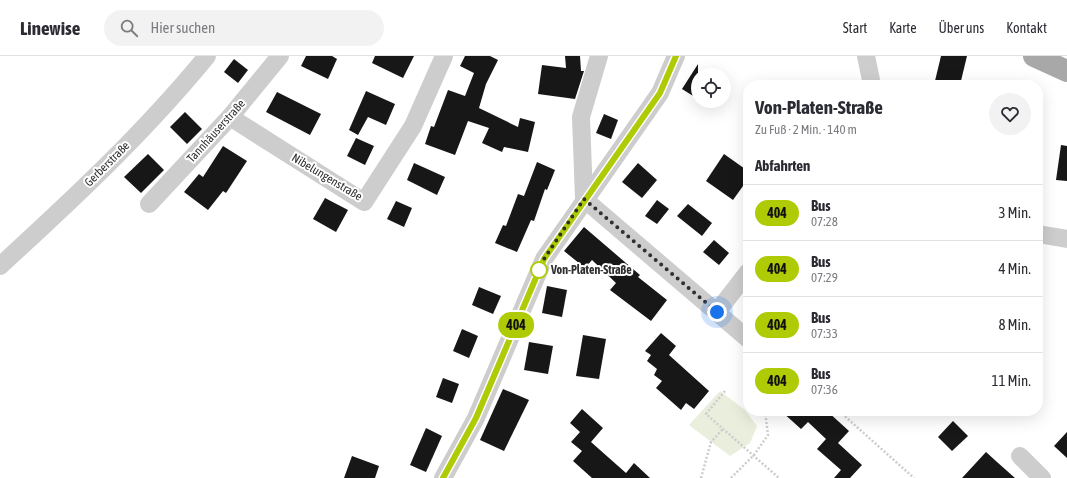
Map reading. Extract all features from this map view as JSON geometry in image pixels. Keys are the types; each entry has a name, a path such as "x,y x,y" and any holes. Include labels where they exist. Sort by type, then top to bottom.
{"main road":[{"path":"1034,56 1067,71"}],"street":[{"name":"Gerberstraße","path":"0,266 58,213 131,141 207,56"},
{"name":"Tannhäuserstraße","path":"149,204 230,117 280,56"},
{"name":"Nibelungenstraße","path":"230,117 364,202 413,126 444,56"},
{"path":"598,56 581,117 584,199 743,335"},
{"path":"443,478 476,418 544,259 584,199 660,93 676,56"},
{"path":"866,56 871,80"},
{"path":"1043,235 1067,239"},
{"path":"717,312 743,278"},
{"path":"1020,456 1042,478"}],"path":[{"path":"725,391 706,414 779,478"},
{"path":"731,478 754,455 768,435 766,416"},
{"path":"845,416 914,478"},
{"path":"701,478 711,442 723,429"}],"green space":[{"path":"720,391 743,408 743,416 750,416 757,426 750,443 730,456 689,425"}],"building":[{"path":"306,56 332,56 337,59 328,79 301,66"},
{"path":"375,56 414,56 403,78 372,63"},
{"path":"465,56 490,56 498,60 486,84 479,108 518,127 520,118 535,122 528,152 504,147 502,152 482,143 489,128 468,121 455,155 425,144 431,126 434,127 448,90 465,96 474,73 460,66"},
{"path":"565,56 580,56 581,71 584,71 575,99 538,94 542,65 566,68"},
{"path":"941,56 967,56 961,80 935,80"},
{"path":"234,59 248,70 238,83 224,72"},
{"path":"691,75 691,95 682,89"},
{"path":"366,91 395,104 386,125 368,117 358,135 349,130"},
{"path":"277,92 321,114 310,135 266,112"},
{"path":"185,112 202,129 187,144 170,127"},
{"path":"604,114 618,120 611,139 596,133"},
{"path":"356,138 374,146 365,165 347,156"},
{"path":"1061,145 1067,146 1067,181 1056,180"},
{"path":"223,146 247,161 226,193 223,191 208,210 184,192 199,174 203,177"},
{"path":"148,154 164,170 141,193 124,177"},
{"path":"724,154 743,167 743,186 733,200 706,181"},
{"path":"537,162 555,170 547,190 545,189 534,221 531,220 517,252 495,243 503,225 506,226 518,194 524,196"},
{"path":"414,163 445,177 437,195 407,180"},
{"path":"638,163 657,180 642,198 622,182"},
{"path":"325,198 348,210 336,232 313,219"},
{"path":"657,200 669,209 657,224 645,216"},
{"path":"396,201 412,208 404,227 387,219"},
{"path":"688,204 712,223 702,236 677,216"},
{"path":"584,227 640,275 638,277 667,300 651,321 610,290 616,283 592,260 585,268 564,251"},
{"path":"714,240 729,253 719,265 703,252"},
{"path":"547,286 567,290 562,317 542,313"},
{"path":"479,287 501,296 493,314 472,305"},
{"path":"462,329 478,336 469,358 453,351"},
{"path":"661,333 676,346 669,355 709,391 694,409 686,403 681,410 656,388 662,381 654,375 657,369 647,361 651,355 645,351"},
{"path":"583,335 606,339 599,379 576,376"},
{"path":"529,342 553,346 548,374 524,370"},
{"path":"443,378 459,384 452,403 436,397"},
{"path":"503,389 529,400 504,451 480,440"},
{"path":"582,409 603,428 591,442 626,473 634,463 650,478 592,478 573,461 582,451 571,442 580,432 570,423"},
{"path":"787,416 832,416 849,431 838,443 862,465 850,478 834,478 841,470 817,449 826,439 808,422 801,429"},
{"path":"953,421 968,436 952,451 938,437"},
{"path":"426,428 442,436 426,472 410,465"},
{"path":"1067,432 1067,458 1054,446"},
{"path":"986,452 997,462 1015,478 962,478"},
{"path":"352,456 379,466 375,478 344,478"}],"bus line":[{"name":"404","path":"443,478 476,418 544,259 584,199 660,93 676,56"}],"place":[{"name":"Von-Platen-Straße","path":"539,270"}],"route":[{"path":"539,270 537,274 544,259 584,199 717,312"}]}
